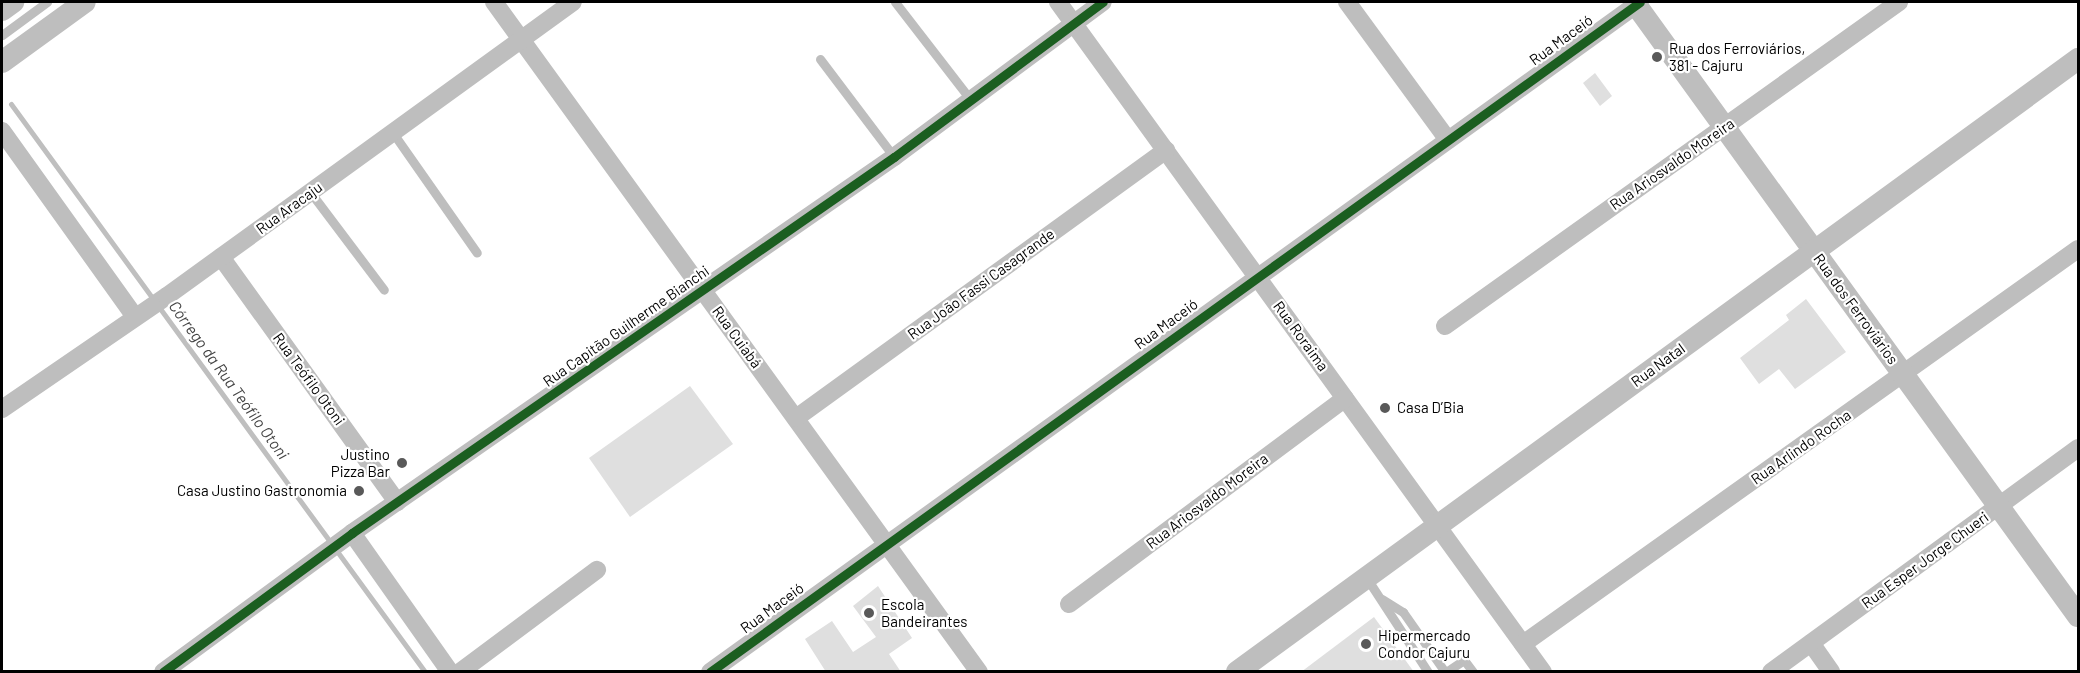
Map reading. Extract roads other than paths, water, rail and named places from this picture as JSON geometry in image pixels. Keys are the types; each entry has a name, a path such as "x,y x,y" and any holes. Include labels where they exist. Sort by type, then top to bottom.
{"street":[{"path":"2,10 13,2"},
{"path":"2,62 85,2"},
{"name":"Rua Cuiabá","path":"494,2 979,672"},
{"name":"Rua Aracaju","path":"2,409 167,296 573,2"},
{"name":"Rua Roraima","path":"1058,2 1543,672"},
{"name":"Rua Capitão Guilherme Bianchi","path":"163,672 398,502 894,157 1103,2"},
{"path":"1347,2 1448,140"},
{"name":"Rua Ariosvaldo Moreira","path":"1445,326 1899,2"},
{"name":"Rua Maceió","path":"710,672 1637,3"},
{"name":"Rua dos Ferroviários","path":"1637,3 2079,616"},
{"name":"Rua Natal","path":"1237,672 2079,59"},
{"path":"2,131 141,312"},
{"name":"Rua João Fassi Casagrande","path":"796,418 1166,150"},
{"name":"Rua Arlindo Rocha","path":"1523,644 2079,249"},
{"name":"Rua Teófilo Otoni","path":"221,257 398,502"},
{"name":"Rua Ariosvaldo Moreira","path":"1069,603 1345,398"},
{"name":"Rua Esper Jorge Chueri","path":"1771,672 2079,448"},
{"path":"347,538 450,672"},
{"path":"460,672 597,570"},
{"path":"1811,643 1832,672"}],"lane":[{"path":"2,35 47,2"},
{"path":"896,2 970,99"},
{"path":"820,59 894,157"},
{"path":"393,133 477,253"},
{"path":"311,193 384,290"},
{"path":"1366,577 1428,672"},
{"path":"1380,598 1403,612 1445,672 1464,660 1473,672"}],"waterway":[{"name":"Córrego da Rua Teófilo Otoni","path":"11,104 425,672"}],"place":[{"name":"Rua dos Ferroviários, 381 - Cajuru","path":"1657,57"},
{"name":"Casa D’Bia","path":"1385,408"},
{"name":"Justino Pizza Bar","path":"402,463"},
{"name":"Casa Justino Gastronomia","path":"359,491"},
{"name":"Escola Bandeirantes","path":"869,613"},
{"name":"Hipermercado Condor Cajuru","path":"1366,644"}]}
